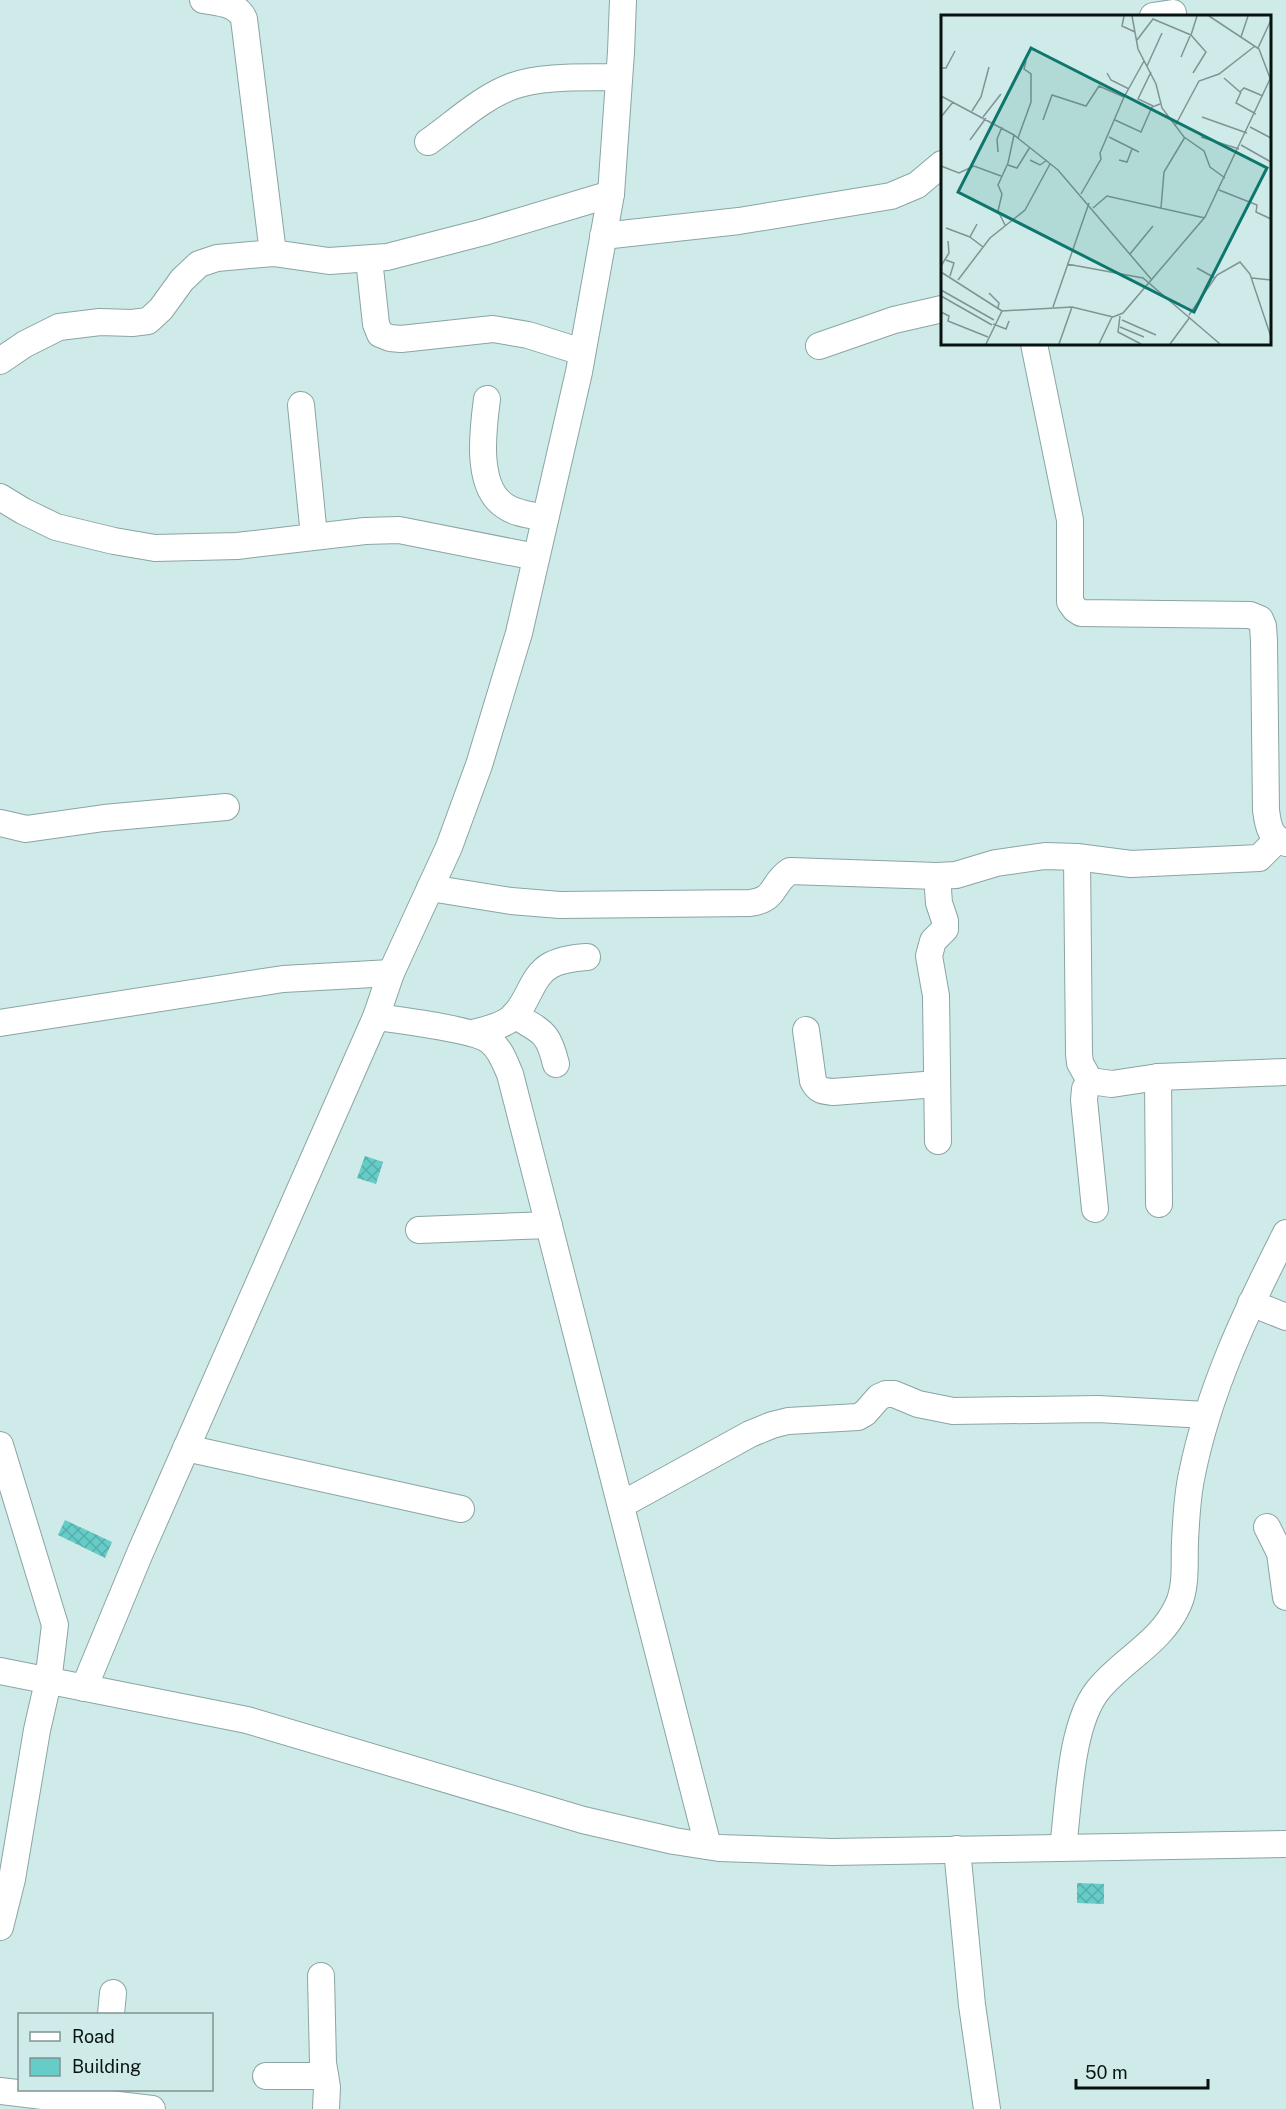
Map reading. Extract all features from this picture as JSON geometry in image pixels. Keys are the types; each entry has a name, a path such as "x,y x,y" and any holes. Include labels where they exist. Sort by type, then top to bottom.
{"street":[{"path":"203,0 232,6 241,12 244,19 273,253"},
{"path":"84,1688 186,1448 376,1017 392,972 449,847 479,765 519,633 582,352 611,194 623,0"},
{"path":"428,142 494,95 514,85 540,80 619,77"},
{"path":"603,237 739,221 891,196 917,185 941,165"},
{"path":"0,360 59,327 100,322 148,321 161,309 182,280 199,264 217,258 273,253 329,261 387,257 484,232 611,194"},
{"path":"369,259 376,324 380,334 400,339 493,329 528,335 582,352"},
{"path":"819,346 894,320 941,309"},
{"path":"430,888 511,901 560,905 750,903 761,902 770,896 782,876 790,871 937,876 956,875 996,863 1029,857 1077,856 1131,864 1259,858 1281,842 1268,827 1266,810 1264,641 1260,619 1250,615 1081,613 1070,602 1070,520 1034,345"},
{"path":"487,399 483,452 488,485 494,496 512,510 545,519"},
{"path":"301,405 314,536"},
{"path":"0,497 56,527 155,548 237,546 314,536 399,530 536,556"},
{"path":"0,823 26,829 104,818 226,807"},
{"path":"1077,856 1078,1054 1083,1071 1090,1081 1112,1084 1158,1077 1286,1072"},
{"path":"937,876 939,903 945,929 933,941 929,956 936,996 938,1141"},
{"path":"473,1033 509,1020 524,1003 540,975 549,965 563,960 587,957"},
{"path":"0,1023 283,979 392,972"},
{"path":"514,1015 542,1032 549,1040 556,1064"},
{"path":"376,1017 473,1033 490,1040 500,1051 510,1074 708,1846"},
{"path":"806,1030 813,1082 816,1088 822,1091 937,1084"},
{"path":"1158,1077 1159,1204"},
{"path":"1090,1081 1085,1089 1084,1100 1095,1209"},
{"path":"419,1230 549,1225"},
{"path":"1063,1848 1078,1733 1087,1705 1100,1688 1165,1628 1179,1603 1184,1579 1185,1533 1191,1477 1206,1415 1251,1303 1286,1233"},
{"path":"1251,1303 1286,1317"},
{"path":"621,1505 750,1434 788,1421 858,1417 865,1413 879,1397 886,1394 894,1394 931,1407 953,1411 1098,1409 1206,1415"},
{"path":"0,1445 55,1625 48,1682 37,1730 12,1879 0,1927"},
{"path":"186,1448 461,1509"},
{"path":"1267,1527 1280,1553 1286,1597"},
{"path":"0,1671 247,1720 583,1820 674,1841 708,1846 760,1851 832,1852 1286,1844"},
{"path":"957,1849 972,2005 987,2109"},
{"path":"321,1976 327,2087 326,2109"},
{"path":"266,2076 325,2076"},
{"path":"0,2091 105,2096 152,2109"}],"building":[{"path":"365,1156 383,1162 376,1184 357,1178"},
{"path":"65,1520 112,1542 105,1558 58,1535"},
{"path":"1077,1883 1104,1884 1104,1904 1077,1903"}]}
